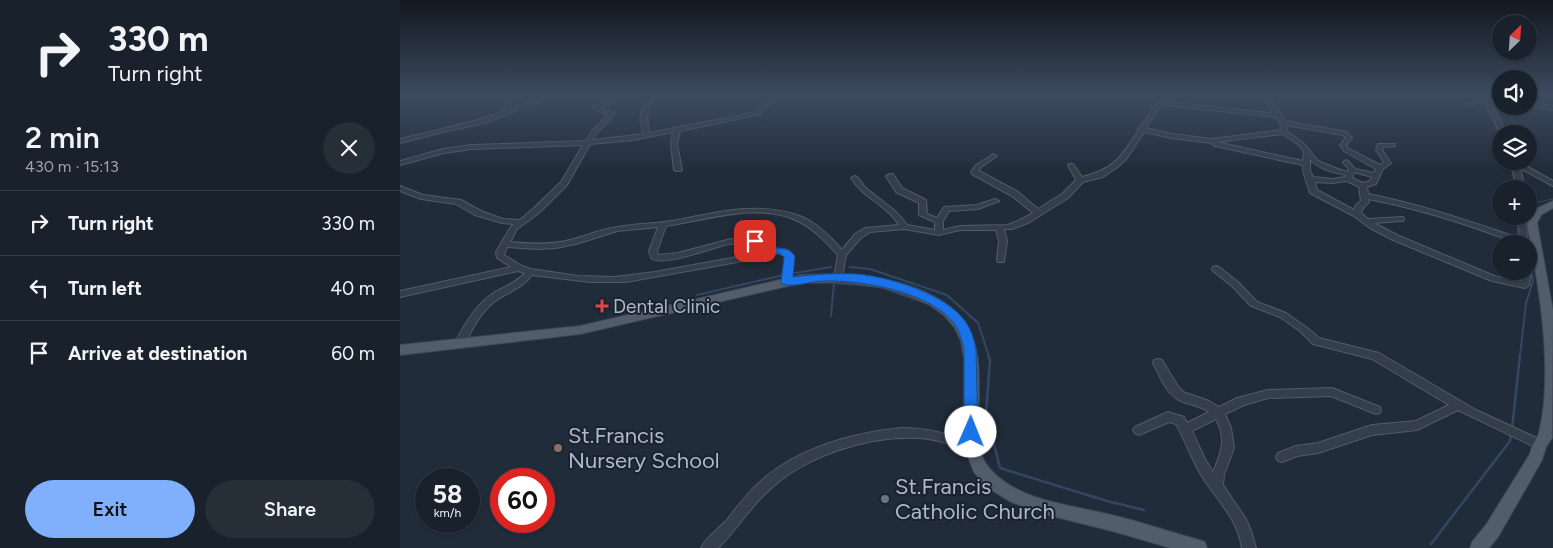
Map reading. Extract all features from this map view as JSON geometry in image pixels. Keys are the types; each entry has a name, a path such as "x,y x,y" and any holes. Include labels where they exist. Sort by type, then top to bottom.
{"main road":[{"path":"1537,208 1553,204"},
{"path":"1478,548 1492,531 1537,455 1539,444 1545,438 1551,403 1551,335 1532,225"},
{"path":"400,350 580,330 786,282 838,277 886,283 924,296 945,308 961,324 967,336 972,366 970,446 978,466 990,481 1011,494 1048,507 1199,548"}],"street":[{"path":"400,141 448,128 484,122"},
{"path":"604,122 588,142 564,183 537,210 520,222 504,244 500,256 519,268 530,272 575,278 628,279 749,258 770,251 783,251 790,256 786,282"},
{"path":"643,122 648,135"},
{"path":"400,163 443,151 471,147 621,140 715,122"},
{"path":"838,277 842,255 858,236 868,230 904,227 939,233 966,228 1000,228 1017,225 1065,196 1080,180 1100,175 1116,165 1125,157 1147,122"},
{"path":"1284,132 1283,123 1345,134 1349,138 1343,144 1346,150 1378,172"},
{"path":"677,129 674,144 678,170"},
{"path":"1141,129 1208,141 1307,164"},
{"path":"1208,141 1284,132 1301,144 1316,162 1336,171 1350,174 1378,172"},
{"path":"1363,186 1373,182 1378,172 1389,161 1379,150 1380,145 1393,145"},
{"path":"1307,153 1306,172 1314,191 1357,214 1382,232 1492,278"},
{"path":"994,156 978,166 975,172 1015,194 1038,213"},
{"path":"1346,162 1350,174 1363,186 1365,202 1359,208 1357,214"},
{"path":"1071,165 1080,180"},
{"path":"1532,170 1551,181"},
{"path":"1310,179 1332,181 1350,174"},
{"path":"890,176 899,190 923,202 922,212 925,217 939,221"},
{"path":"855,178 860,188 872,194 897,215 904,227"},
{"path":"400,188 421,197 458,202 478,213 502,221 520,222"},
{"path":"1365,196 1460,220 1501,235"},
{"path":"939,233 939,221 947,209 978,207 995,201"},
{"path":"504,244 547,246 572,242 616,230 734,212 770,212 794,217 817,229 842,255"},
{"path":"1366,221 1400,219"},
{"path":"663,224 653,251 656,258 678,256 731,241 770,244 770,251"},
{"path":"1000,228 1003,241 1001,260"},
{"path":"400,294 519,268"},
{"path":"1216,269 1235,284 1254,304 1283,315 1307,332 1314,340 1375,356 1458,405 1539,444"},
{"path":"460,344 466,331 483,307 498,295 518,286 530,272"},
{"path":"1500,280 1525,285 1526,280"},
{"path":"1158,363 1177,394 1183,398 1206,404 1217,412 1226,428 1228,449 1216,480 1217,486"},
{"path":"1185,429 1241,401 1268,394 1336,393 1376,410"},
{"path":"1282,457 1296,451 1318,448 1372,430 1417,425 1458,405"},
{"path":"1139,430 1164,419 1173,417 1180,420 1203,470 1217,486 1247,532 1249,548"},
{"path":"708,548 774,477 823,451 864,438 904,433 928,434 970,446"}],"waterway":[{"path":"1537,202 1553,199"},
{"path":"789,274 831,267"},
{"path":"850,267 870,269 947,295 978,323 989,356"},
{"path":"697,295 784,275"},
{"path":"1520,356 1526,303 1533,280"},
{"path":"831,316 834,283 874,286"},
{"path":"881,287 926,303"},
{"path":"988,355 990,360 986,413 1000,468 1107,501 1144,510"},
{"path":"1512,429 1520,355"},
{"path":"1431,544 1510,441 1511,434"}],"place":[{"name":"Dental Clinic","path":"602,306"},
{"name":"St.Francis Nursery School","path":"558,448"},
{"name":"St.Francis Catholic Church","path":"885,499"}],"route":[{"path":"755,241 770,244 770,251 783,251 790,256 786,282 822,277 860,278 886,283 924,296 951,313 961,324 967,336 970,350 972,366 971,432"}]}
